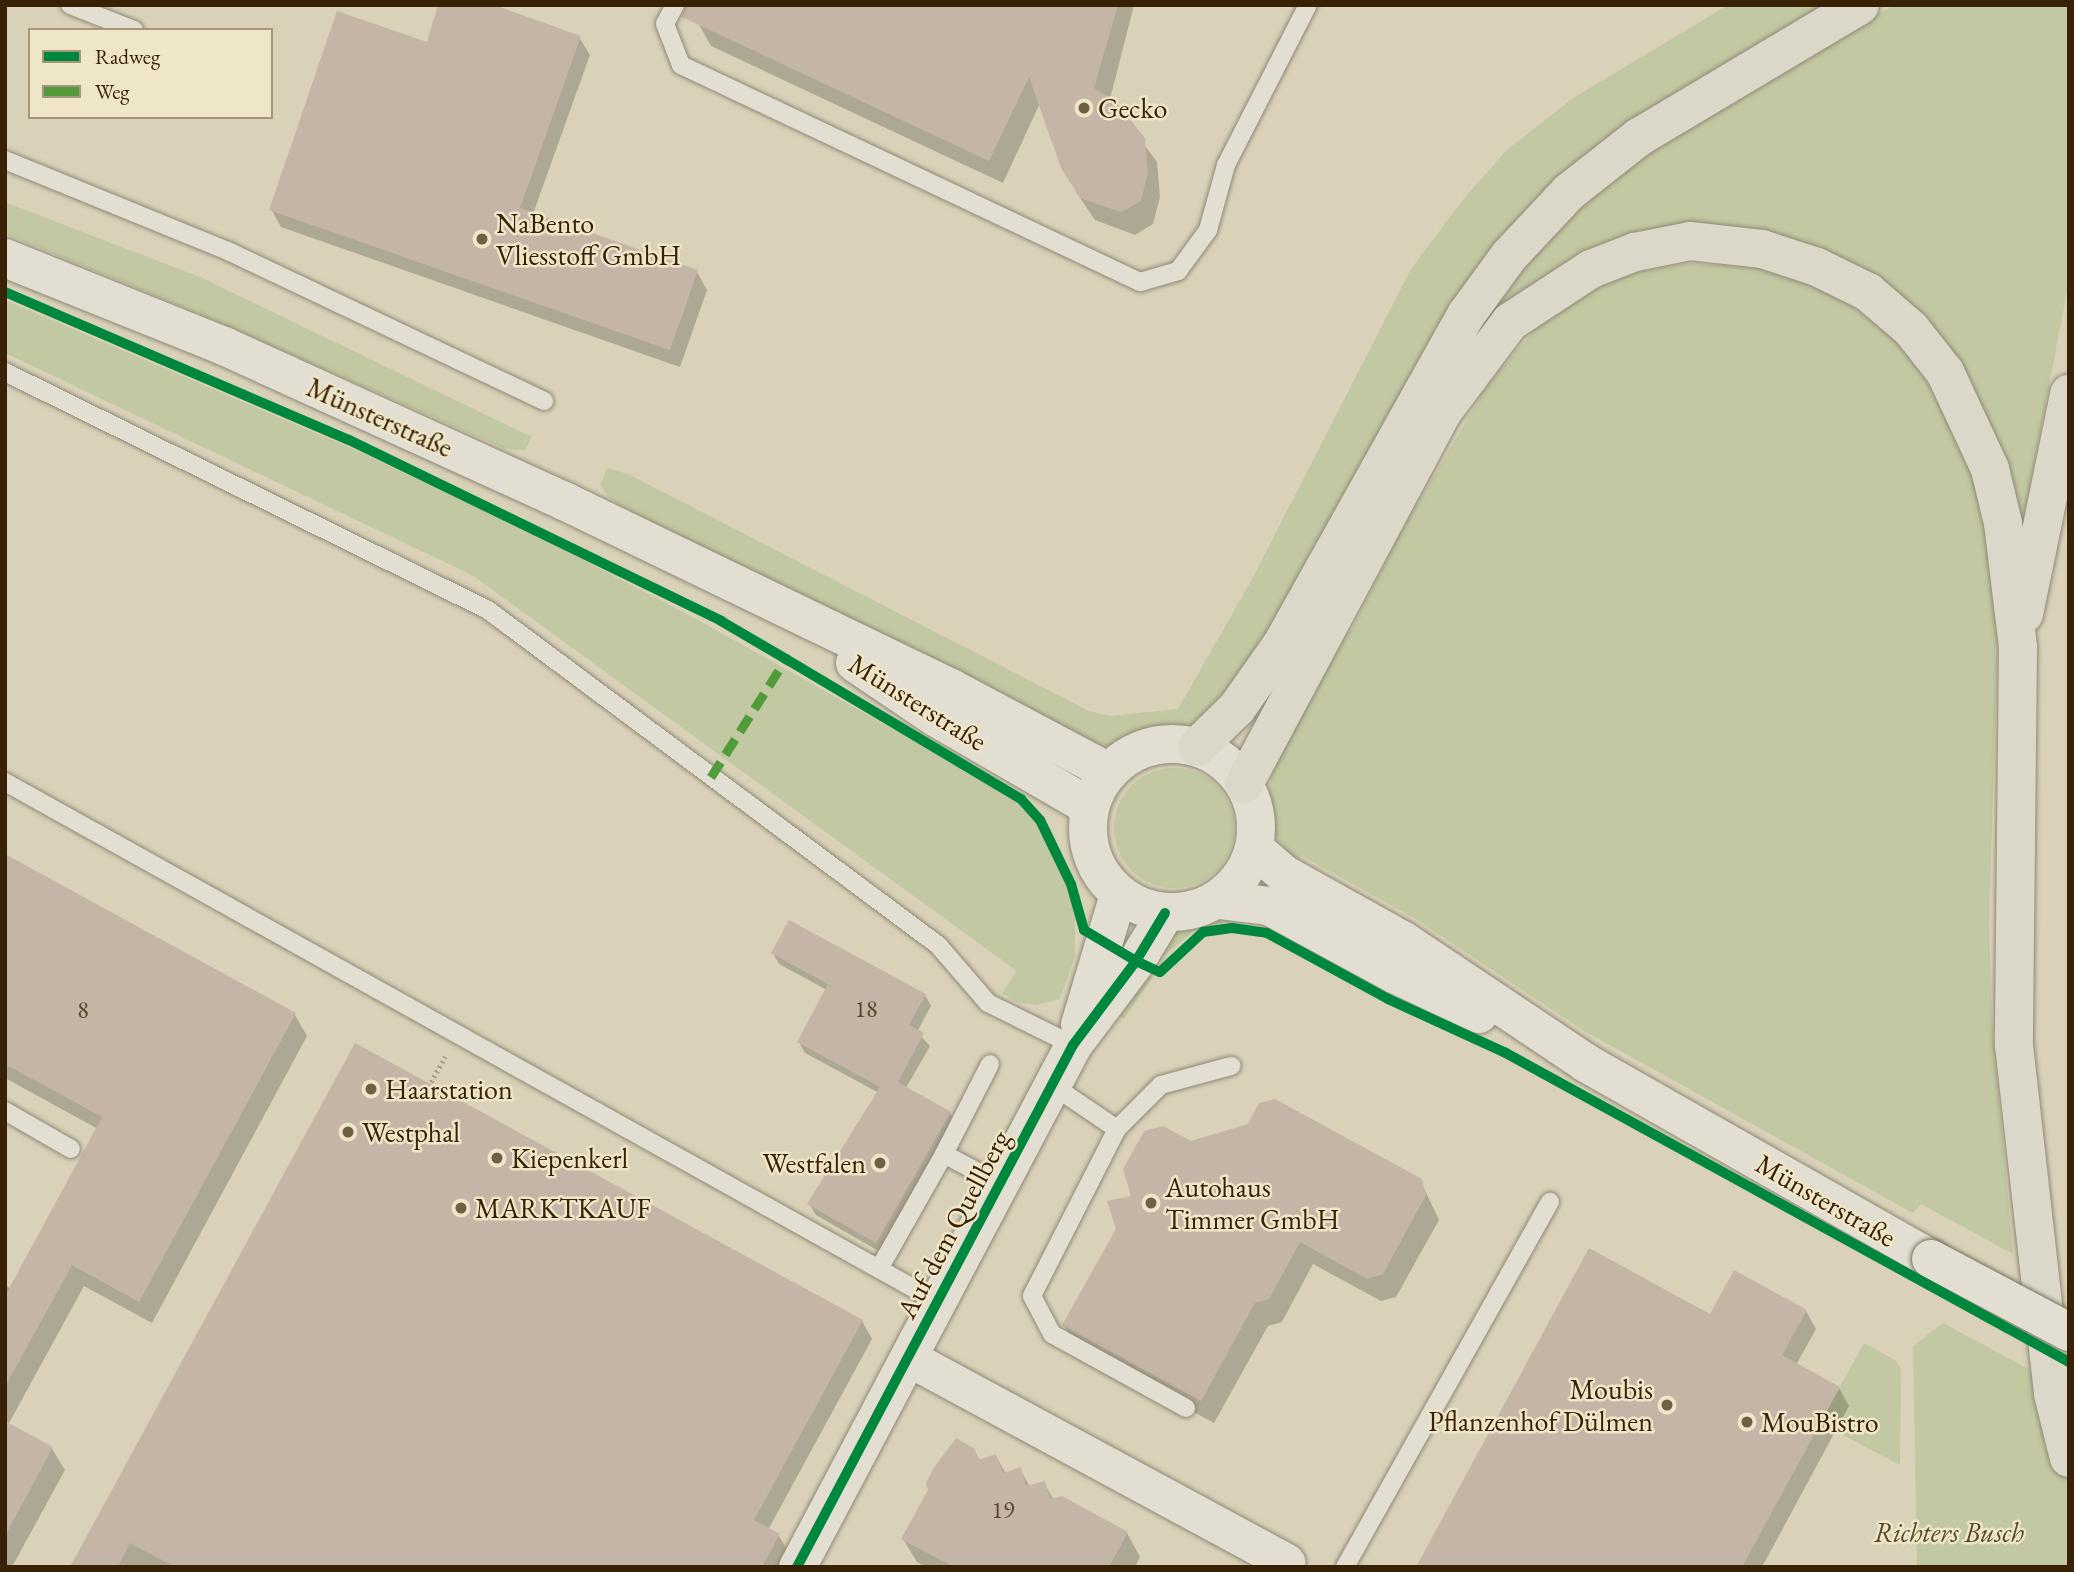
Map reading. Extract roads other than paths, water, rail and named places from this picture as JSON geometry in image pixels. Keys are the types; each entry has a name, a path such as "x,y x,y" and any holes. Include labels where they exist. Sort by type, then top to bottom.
{"highway":[{"path":"1197,747 1237,708 1282,644 1466,315 1509,256 1569,192 1639,137 1860,5"},
{"path":"1244,784 1444,410 1510,322 1591,270 1635,252 1690,242 1762,249 1817,267 1868,292 1911,329 1945,372 1990,469 2003,523 2018,647 2014,1045 2053,1394 2069,1458"},
{"path":"2018,647 2069,394"}],"main road":[{"name":"Münsterstraße","path":"5,258 225,346 564,501 951,688 1109,772"},
{"name":"Münsterstraße","path":"749,592 935,717 1090,807"},
{"path":"1149,747 1197,747 1231,768 1244,784 1254,804 1255,849 1247,869 1218,900 1193,911 1166,913 1140,907 1118,894 1091,854 1090,807 1109,772 1149,747"},
{"name":"Münsterstraße","path":"1255,849 1284,874 1405,941 1586,1063 1931,1259 2069,1332"},
{"name":"Münsterstraße","path":"1218,900 1269,906 1394,974 1586,1063"}],"street":[{"name":"Auf dem Quellberg","path":"1073,1045 1118,894"},
{"name":"Auf dem Quellberg","path":"797,1567 1073,1045 1136,961 1166,913"},
{"name":"Auf dem Quellberg","path":"909,1358 1291,1564"}],"lane":[{"path":"70,5 129,28"},
{"path":"675,5 665,24 681,65 1140,282 1178,271 1208,230 1226,165 1308,5"},
{"path":"5,160 228,251 544,401"},
{"path":"5,372 488,610 938,945 988,1003 1073,1045"},
{"path":"5,782 938,1302"},
{"path":"879,1269 944,1154 990,1064"},
{"path":"1186,1408 1052,1334 1032,1296 1117,1129 1161,1085 1231,1066"},
{"path":"1052,1085 1117,1129"},
{"path":"5,1111 71,1149"},
{"path":"944,1154 1000,1184"},
{"path":"1345,1567 1550,1202"}],"place":[{"name":"Gecko","path":"1084,108"},
{"name":"NaBento Vliesstoff GmbH","path":"482,239"},
{"name":"Haarstation","path":"371,1089"},
{"name":"Westphal","path":"348,1132"},
{"name":"Kiepenkerl","path":"497,1158"},
{"name":"Westfalen","path":"880,1163"},
{"name":"Autohaus Timmer GmbH","path":"1151,1203"},
{"name":"MARKTKAUF","path":"461,1208"},
{"name":"Moubis Pflanzenhof Dülmen","path":"1667,1405"},
{"name":"MouBistro","path":"1747,1422"}],"park label":[{"name":"Richters Busch","path":"1949,1532"}]}
